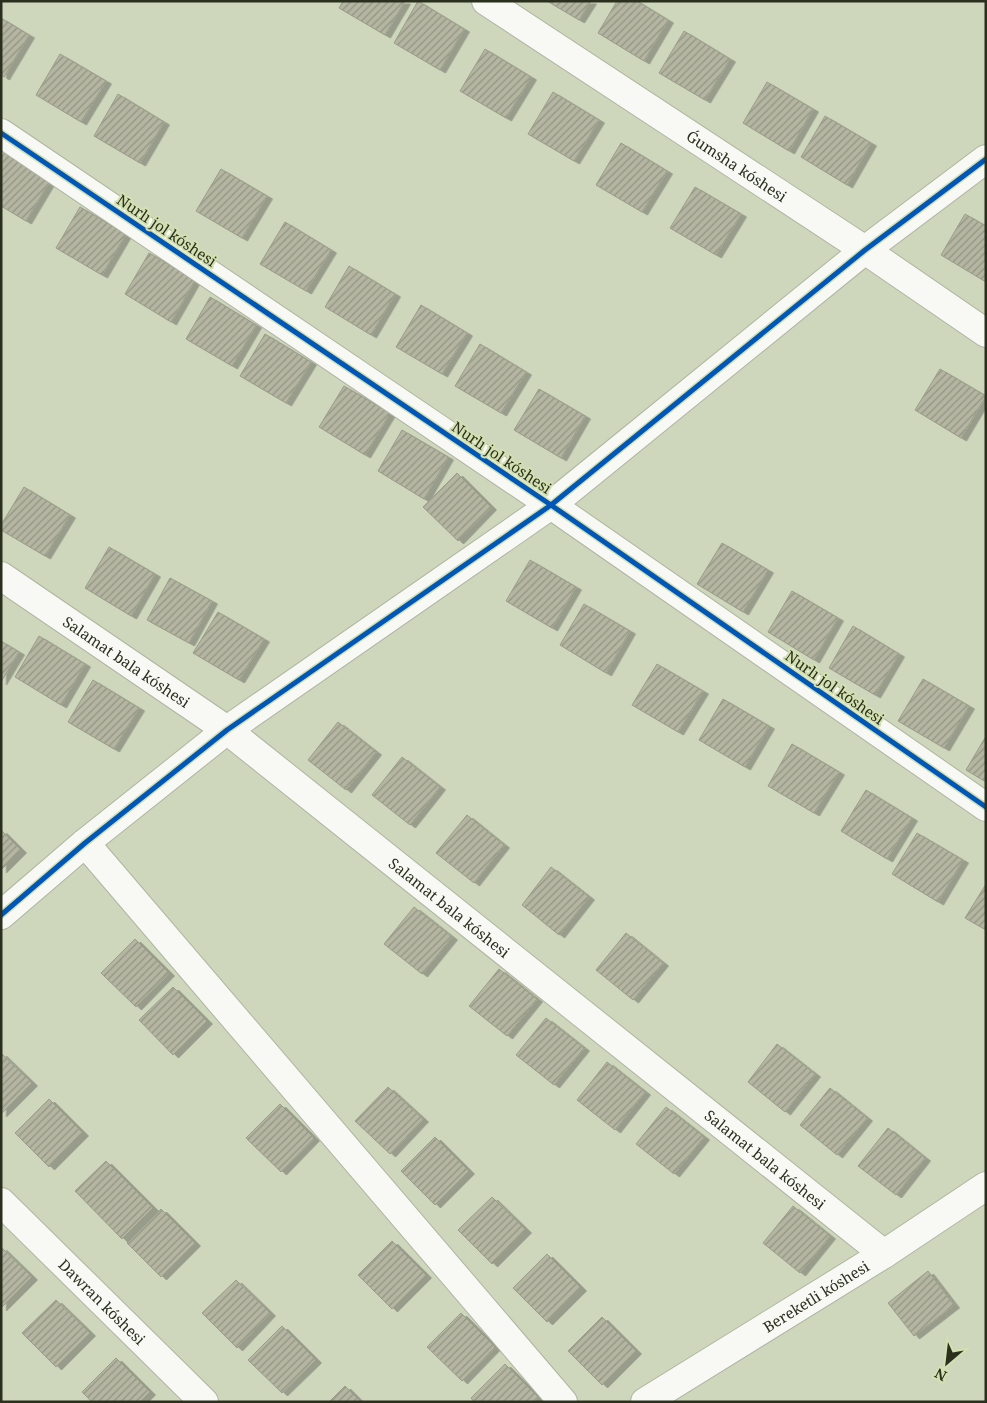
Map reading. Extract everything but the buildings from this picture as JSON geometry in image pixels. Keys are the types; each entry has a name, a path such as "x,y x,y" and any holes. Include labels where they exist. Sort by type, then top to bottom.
{"street":[{"name":"Ǵumsha kóshesi","path":"486,1 865,250 986,333"},
{"name":"Nurlı jol kóshesi","path":"1,133 551,505 986,807"},
{"path":"1,915 85,843 227,730 551,505 865,250 986,160"},
{"name":"Salamat bala kóshesi","path":"1,576 227,730 884,1254"},
{"path":"85,843 563,1402"},
{"name":"Bereketli kóshesi","path":"645,1402 884,1254 986,1186"},
{"name":"Dawran kóshesi","path":"1,1202 204,1402"}],"cycle path":[{"path":"1,133 551,505 986,807"},
{"path":"1,915 85,843 227,730 551,505 865,250 986,159"}]}
